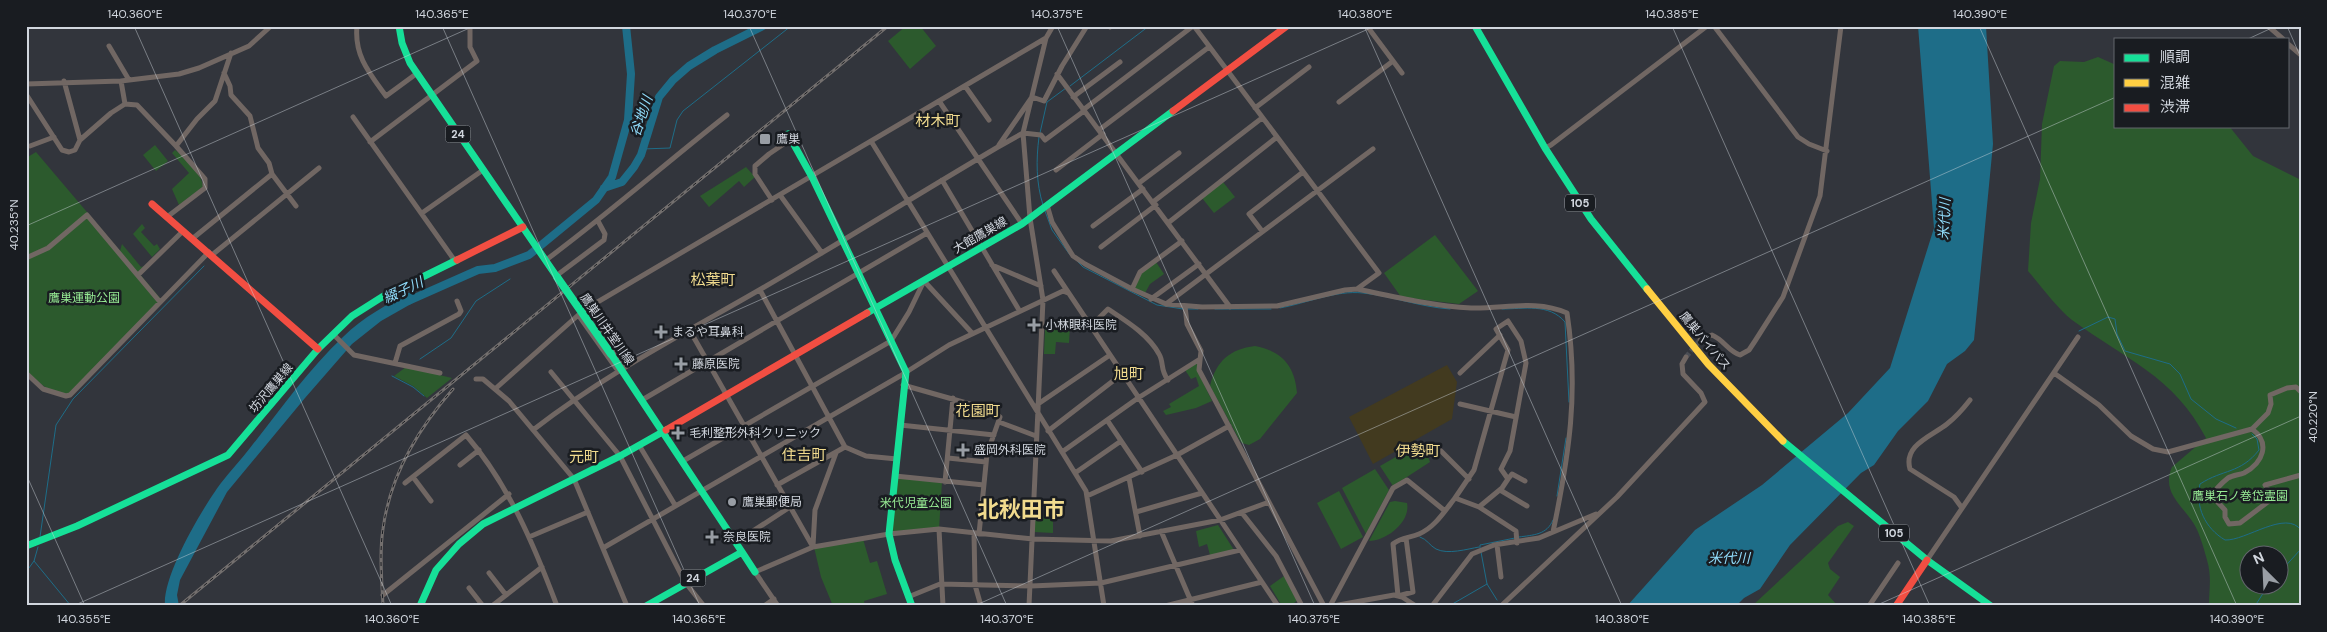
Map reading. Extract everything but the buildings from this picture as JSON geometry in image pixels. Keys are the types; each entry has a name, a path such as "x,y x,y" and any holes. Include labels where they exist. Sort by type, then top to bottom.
{"main road":[{"name":"鷹巣川井堂川線","path":"399,26 406,56 416,74 529,236 559,275 755,572"},
{"name":"大館鷹巣線","path":"420,606 436,570 459,544 474,531 663,432 1022,224 1287,26"},
{"name":"鷹巣バイパス","path":"1475,26 1544,148 1591,219 1708,364 1793,452 1927,560 1991,606"},
{"path":"790,136 812,177 906,372 903,385 890,534 895,560 912,606"},
{"path":"152,204 318,349"},
{"name":"坊沢鷹巣線","path":"26,546 77,526 228,455 318,349 365,307 524,227"},
{"name":"24","path":"646,606 685,582 742,552"},
{"path":"1896,606 1927,560"}],"street":[{"path":"26,84 64,81 121,81 189,71 249,46 271,26"},
{"path":"357,26 356,38 362,63 386,96 416,74"},
{"path":"370,142 477,61 470,47 470,26"},
{"path":"1030,606 1043,300 1030,218 1023,133 1046,38 1053,26"},
{"path":"1032,97 1044,101 1057,74 1087,26"},
{"path":"533,430 573,400 621,370 760,290 1023,133 1039,134 1045,140 1194,26 1379,273 1357,289"},
{"path":"1367,26 1402,73"},
{"path":"1544,148 1551,145 1707,26"},
{"path":"1714,26 1798,137 1809,144 1827,151"},
{"path":"1700,340 1712,334 1718,337 1731,352 1740,356 1755,341 1783,297 1820,196 1841,26"},
{"path":"2268,26 2282,38"},
{"path":"495,388 584,310 1046,38"},
{"path":"109,46 129,80"},
{"path":"2290,46 2301,55"},
{"path":"1056,170 1209,47"},
{"path":"176,146 197,118 213,104 231,53"},
{"path":"1339,102 1393,61"},
{"path":"1074,97 1120,62"},
{"path":"1255,108 1310,67"},
{"path":"224,73 230,86 231,96 250,116 258,148 269,163 272,174 296,206"},
{"path":"1057,74 1230,306"},
{"path":"64,81 80,140"},
{"path":"121,81 125,104"},
{"path":"965,86 989,120"},
{"path":"26,94 62,150 69,152 75,150 80,140 111,113 125,104 137,105 196,167 206,185 167,217"},
{"path":"998,148 1032,97"},
{"path":"940,101 1022,224"},
{"path":"545,258 598,221 674,156 727,115"},
{"path":"352,117 455,261"},
{"path":"1100,247 1262,118"},
{"path":"772,200 755,174 755,166 790,136"},
{"path":"30,146 54,137"},
{"path":"1168,223 1277,137"},
{"path":"871,142 986,326 1087,496 1104,606"},
{"path":"1166,304 1373,149"},
{"path":"1139,183 1179,153"},
{"path":"26,373 44,389 66,396 70,395 160,302 211,254 288,195 319,168"},
{"path":"422,213 483,170"},
{"path":"1262,232 1249,214 1303,172"},
{"path":"192,239 272,174"},
{"path":"942,180 1019,310"},
{"path":"1094,226 1143,189"},
{"path":"780,195 822,253"},
{"path":"1045,207 1052,222 1074,256 1085,264 1152,299 1185,308 1278,306 1345,290 1357,289 1442,306 1474,308 1540,306 1556,308 1567,313 1571,346 1572,427 1553,532"},
{"path":"26,258 48,248 87,215 160,302"},
{"path":"559,275 604,240 604,230 598,221"},
{"path":"138,275 183,231"},
{"path":"642,400 927,233"},
{"path":"1132,289 1140,272 1182,241"},
{"path":"992,264 1041,286"},
{"path":"1152,299 1198,264"},
{"path":"1054,271 1278,606"},
{"path":"683,461 891,341 910,312 924,280 972,333"},
{"path":"760,290 845,447 866,456 897,459"},
{"path":"603,548 701,489 972,333 1063,291 1068,293"},
{"path":"395,363 400,346 459,314 461,311 456,301"},
{"path":"1185,308 1187,324 1201,351 1199,370 1324,606"},
{"path":"1090,326 1108,309 1116,314 1143,334 1160,355 1162,372 1168,380"},
{"path":"584,310 622,362 621,370"},
{"path":"579,316 616,368 621,370"},
{"path":"1398,596 1393,544 1398,540 1417,535 1432,527 1469,479 1492,412 1508,350 1496,329 1508,321 1521,341 1526,363 1510,451 1501,469 1508,479"},
{"path":"690,329 812,547"},
{"path":"335,335 352,353 440,373"},
{"path":"1460,373 1500,336"},
{"path":"1927,560 2078,337"},
{"path":"1038,404 1110,355"},
{"path":"1502,606 1675,437 1705,402 1701,393 1683,374 1682,364 1686,357"},
{"path":"1062,452 1138,398 1200,358"},
{"path":"550,372 620,456 685,582 704,606"},
{"path":"2054,373 2107,411 2131,436 2153,449 2168,452 2252,429 2268,412 2271,404 2270,395 2287,388 2296,387 2301,392"},
{"path":"1048,431 1122,374"},
{"path":"476,379 483,379 509,401 574,479 627,606"},
{"path":"903,385 995,411 1000,417 986,462 977,534 975,585 981,606"},
{"path":"945,482 953,398"},
{"path":"1962,508 1954,497 1910,470 1908,461 1913,448 1947,424 1970,400"},
{"path":"1460,404 1516,417"},
{"path":"1107,420 1142,472"},
{"path":"999,422 1036,436"},
{"path":"900,425 950,432 994,435"},
{"path":"1087,496 1177,455 1229,426"},
{"path":"2252,429 2261,437 2264,453 2254,466 2229,478 2212,496 2225,510 2225,517 2229,524 2240,523 2269,501 2272,496 2265,485 2301,475"},
{"path":"405,483 466,435 479,450 509,494 542,567 557,606"},
{"path":"1075,473 1121,441"},
{"path":"639,445 675,505"},
{"path":"777,485 845,447"},
{"path":"460,465 479,450"},
{"path":"1441,450 1469,479"},
{"path":"812,547 815,510 836,453"},
{"path":"948,458 986,462"},
{"path":"1479,506 1500,490 1512,474 1525,481"},
{"path":"895,476 984,485"},
{"path":"413,477 431,501"},
{"path":"1129,478 1140,536"},
{"path":"1332,606 1393,488 1407,480 1445,511"},
{"path":"1500,490 1527,506"},
{"path":"383,595 509,494"},
{"path":"1136,512 1202,494"},
{"path":"1455,498 1479,506 1516,538"},
{"path":"778,606 755,572 812,547 890,534 939,529 1033,539 1094,542 1140,536 1220,520 1269,502"},
{"path":"736,542 790,507"},
{"path":"529,537 588,512"},
{"path":"1242,513 1276,556 1302,606"},
{"path":"1432,606 1472,554 1516,538 1539,538 1598,513"},
{"path":"939,529 940,584 943,606"},
{"path":"1161,531 1193,606"},
{"path":"1332,606 1413,592 1406,538"},
{"path":"1496,545 1500,576"},
{"path":"908,597 940,584 1031,586 1101,583 1240,550"},
{"path":"428,559 436,570"},
{"path":"1870,606 1898,563"},
{"path":"492,606 542,567"},
{"path":"489,573 506,595"},
{"path":"1165,606 1262,582"},
{"path":"469,588 483,606"},
{"path":"1398,596 1416,606"},
{"path":"1376,598 1379,606"},
{"path":"764,606 774,599"}],"green space":[{"path":"906,26 920,26 936,46 910,69 888,41"},
{"name":"鷹巣石ノ巻岱霊園","path":"2098,57 2114,64 2114,128 2231,128 2253,156 2301,180 2301,606 2209,606 2209,572 2202,542 2194,524 2174,498 2169,484 2172,467 2206,438 2179,399 2164,384 2147,370 2072,320 2028,271 2031,223 2040,179 2042,124 2054,66 2060,61 2084,62"},
{"path":"155,145 168,161 156,171 143,155"},
{"path":"175,150 197,172 203,187 179,205 172,189 189,173 172,153"},
{"name":"鷹巣運動公園","path":"36,152 120,251 122,244 141,267 144,266 138,272 161,299 70,395 52,392 26,373 26,158"},
{"path":"746,167 755,177 744,187 739,181 709,207 700,196"},
{"path":"1223,182 1235,197 1214,213 1202,198"},
{"path":"142,224 145,228 141,232 154,246 157,244 160,249 152,257 133,234"},
{"path":"1435,235 1478,291 1459,304 1401,297 1384,273"},
{"path":"1156,262 1164,274 1150,284 1145,293 1134,289 1141,273"},
{"path":"1066,321 1070,326 1069,343 1056,342 1055,354 1044,354 1045,328"},
{"path":"1255,346 1273,352 1285,361 1296,383 1297,393 1260,439 1249,445 1242,443 1239,439 1210,386 1216,370 1225,358 1238,350"},
{"path":"1198,362 1198,372 1212,401 1196,408 1166,415 1163,411 1171,407 1169,404 1199,386 1196,377 1191,379 1185,370"},
{"path":"406,367 452,378 427,398 413,386 394,376"},
{"path":"1422,442 1430,462 1393,486 1380,466"},
{"path":"1375,469 1389,490 1366,534 1342,488"},
{"name":"米代児童公園","path":"895,476 942,482 939,529 890,534"},
{"path":"1339,491 1363,537 1341,549 1317,503"},
{"path":"1390,502 1407,503 1405,517 1390,534 1383,538 1369,541"},
{"path":"1035,515 1053,516 1053,533 1034,532"},
{"path":"1848,522 1854,526 1828,563 1830,569 1840,577 1828,595 1838,606 1752,606 1838,526"},
{"path":"1218,525 1234,550 1210,555 1207,544 1199,547 1196,531"},
{"path":"863,539 870,563 877,561 887,594 864,601 865,606 833,606 821,577 814,547"},
{"path":"1284,576 1298,600 1290,606 1282,606 1270,586"}],"sand":[{"path":"1447,365 1457,382 1452,419 1373,464 1349,417"}],"water":[{"name":"米代川","path":"1918,26 1986,26 1993,144 1974,340 1965,351 1947,364 1928,401 1898,431 1874,465 1861,473 1790,545 1760,589 1744,598 1736,606 1627,606 1695,530 1762,485 1848,413 1890,368 1934,228"},
{"path":"412,291 418,300 381,321 352,344 227,492 180,580 177,595 179,606 165,606 170,578 185,542 224,479 330,350 367,317"}],"waterway":[{"name":"綴子川","path":"408,301 478,270 495,268 529,255 596,200 612,177 628,120 631,74 626,26"},
{"name":"谷地川","path":"604,188 622,182 634,167 641,155 659,97 673,80 689,66 715,50 763,26"},
{"path":"643,149 670,148 677,120 683,111 791,26"},
{"path":"1070,86 1149,26"},
{"path":"1040,133 1047,102 1066,88"},
{"path":"1039,137 1037,171 1043,205"},
{"path":"1045,211 1052,230 1070,255"},
{"path":"1077,261 1083,267 1157,305 1183,309"},
{"path":"40,537 56,425 73,399 204,266"},
{"path":"420,359 451,338 476,301 510,279"},
{"path":"1280,308 1342,293 1363,293 1450,309"},
{"path":"1502,309 1536,308 1552,312 1565,322 1569,402"},
{"path":"1187,309 1198,309"},
{"path":"1215,309 1271,309"},
{"path":"2079,331 2108,317 2115,319 2117,334 2125,351 2170,364 2180,374 2191,399 2216,419 2236,428"},
{"path":"392,376 413,387 424,396"},
{"path":"2252,434 2257,439 2259,450 2252,458 2238,467 2200,484 2199,501 2203,516 2212,529 2225,540 2244,536 2276,524 2294,524 2301,530"},
{"path":"1557,496 1566,438"},
{"path":"1519,537 1534,535 1543,531 1547,529 1553,520"},
{"path":"1420,537 1425,539 1434,548 1446,552 1479,547"},
{"path":"1480,548 1480,545 1515,538"},
{"path":"38,547 34,561 71,606"},
{"path":"2290,561 2301,549"},
{"path":"1481,552 1487,584 1497,600"},
{"path":"26,572 34,561"},
{"path":"1449,606 1487,584"},
{"path":"2255,606 2263,594"}],"tunnel":[{"path":"1686,357 1700,340"}],"railway":[{"path":"179,606 888,26"},
{"path":"383,606 381,548 392,490 417,437 453,389"}],"traffic: fast":[{"path":"399,26 402,43 410,63 557,277"},
{"path":"1475,26 1545,148 1591,219 1647,289"},
{"path":"867,313 1022,224 1173,111"},
{"path":"788,134 812,177 906,372 889,534 895,560 912,606"},
{"path":"26,546 77,526 228,455 318,349 352,316 382,297 457,260"},
{"path":"557,277 611,354"},
{"path":"611,354 742,552 646,606"},
{"path":"420,606 436,570 459,544 483,524 620,456 666,430"},
{"path":"1783,441 1927,560 1991,606"},
{"path":"742,552 755,572"}],"traffic: slow":[{"path":"1647,289 1708,364 1783,441"}],"traffic: jam":[{"path":"1173,111 1287,26"},
{"path":"152,204 318,349"},
{"path":"457,260 523,227"},
{"path":"666,430 867,313"},
{"path":"1896,606 1927,560"}],"place":[{"name":"鷹巣","path":"765,139"},
{"name":"小林眼科医院","path":"1034,325"},
{"name":"まるや耳鼻科","path":"661,332"},
{"name":"藤原医院","path":"681,364"},
{"name":"毛利整形外科クリニック","path":"678,433"},
{"name":"盛岡外科医院","path":"963,450"},
{"name":"鷹巣郵便局","path":"732,502"},
{"name":"奈良医院","path":"712,537"}],"district":[{"name":"材木町","path":"938,121"},
{"name":"松葉町","path":"713,280"},
{"name":"旭町","path":"1129,374"},
{"name":"花園町","path":"978,411"},
{"name":"伊勢町","path":"1418,451"},
{"name":"住吉町","path":"804,455"},
{"name":"元町","path":"584,457"},
{"name":"北秋田市","path":"1021,509"}]}
